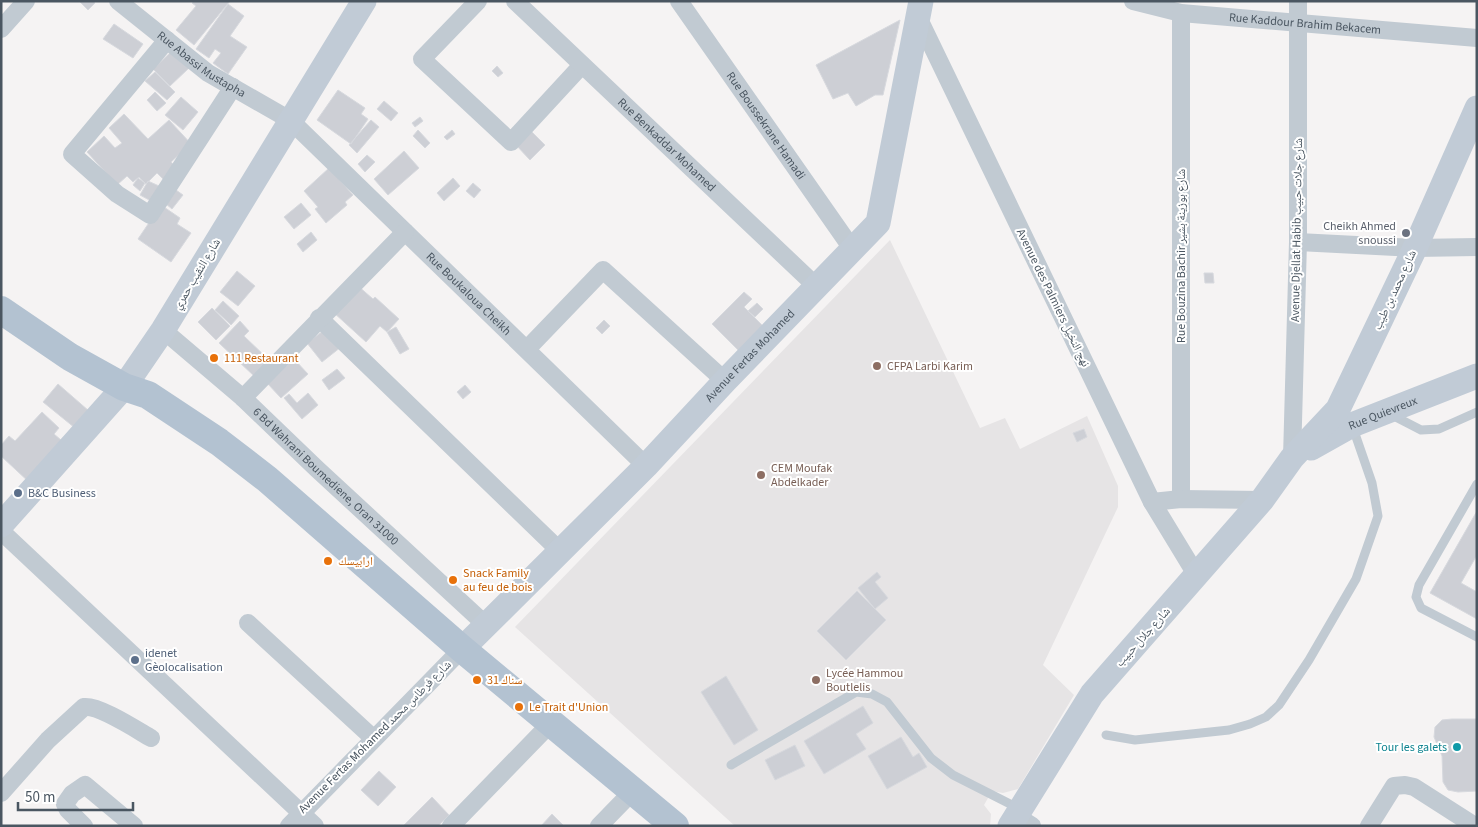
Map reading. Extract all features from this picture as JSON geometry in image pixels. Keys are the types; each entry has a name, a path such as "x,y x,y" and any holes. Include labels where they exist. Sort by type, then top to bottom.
{"main road":[{"path":"1,310 70,357 124,387 148,395 219,442 266,480 462,649 675,826"}],"street":[{"path":"1,28 26,1"},
{"name":"شارع النقيب حمري","path":"1,525 124,387 162,330 364,1"},
{"path":"478,1 422,58 511,142 582,65"},
{"name":"Rue Benkaddar Mohamed","path":"515,1 818,287"},
{"name":"Rue Boussekrane Hamadi","path":"679,1 853,250"},
{"name":"Rue Kaddour Brahim Bekacem","path":"1134,1 1181,13 1477,38"},
{"name":"Avenue Djellat Habib شارع جلات حبيب","path":"1292,458 1298,242 1298,1"},
{"name":"Rue Abassi Mustapha","path":"127,4 208,73 290,120"},
{"name":"Avenue Fertas Mohamed","path":"462,649 646,466 878,223 916,6"},
{"name":"Avenue des Palmiers نهج النخيل","path":"916,6 1152,502 1197,576"},
{"name":"Rue Bouzina Bachir شارع بوزينة بشير","path":"1181,13 1181,499"},
{"path":"167,40 72,154 117,194 150,214 233,87"},
{"name":"شارع محمد بن طيب","path":"1292,458 1338,409 1477,108"},
{"name":"Rue Boukaloua Cheikh","path":"290,120 646,466"},
{"path":"243,398 405,232"},
{"path":"1298,242 1414,248 1477,248"},
{"path":"527,349 603,270 725,382"},
{"path":"320,318 560,551"},
{"name":"6 Bd Wahrani Boumediene, Oran 31000","path":"162,330 243,398 487,626"},
{"name":"Rue Quievreux","path":"1292,458 1352,425 1477,376"},
{"name":"شارع جلال حبيب","path":"1019,819 1092,694 1262,500 1292,458"},
{"path":"1152,502 1181,499 1262,500"},
{"path":"1,531 315,826"},
{"path":"248,623 374,738"},
{"name":"Avenue Fertas Mohamed شارع فرطاس محمد","path":"289,826 462,649"},
{"path":"1,793 48,740 84,707 91,707 111,716 152,738"},
{"path":"451,826 552,722"},
{"path":"84,826 68,810 65,804 72,794 84,785 134,826"},
{"path":"1369,826 1394,786 1405,785 1414,787 1475,826"},
{"path":"599,826 633,791"}],"lane":[{"path":"1385,412 1422,430 1439,430 1477,412"},
{"path":"1106,735 1135,740 1229,730 1266,717 1279,705 1309,660 1356,579 1378,516 1372,483 1352,425"},
{"path":"1477,484 1416,591 1416,598 1421,608 1477,637"},
{"path":"731,765 856,692 872,694 887,702 931,758 1019,819"}],"shaded area":[{"path":"890,240 980,428 1005,418 1020,449 1087,416 1118,486 1118,507 1043,665 1074,695 1018,789 1003,793 992,791 984,805 991,814 990,826 735,826 515,627"}],"building":[{"path":"79,1 93,1 95,3 88,10"},
{"path":"194,1 230,1 194,45 176,30 196,6 192,3"},
{"path":"228,4 244,16 230,36 247,47 228,74 213,63 221,53 215,49 209,58 196,49"},
{"path":"900,20 883,95 875,95 856,106 848,93 833,99 816,65"},
{"path":"114,24 143,44 133,58 103,39"},
{"path":"172,51 189,68 170,86 153,69"},
{"path":"497,66 503,73 498,77 492,71"},
{"path":"155,72 175,92 167,100 145,81"},
{"path":"338,90 365,108 361,114 368,119 351,144 317,120"},
{"path":"155,92 166,103 157,111 147,100"},
{"path":"181,97 198,112 183,130 165,115"},
{"path":"384,101 398,113 391,121 377,109"},
{"path":"124,114 148,139 169,120 193,146 182,152 171,162 178,169 165,181 157,173 146,184 139,177 133,182 127,176 117,185 87,152 104,136 115,148 122,143 109,128"},
{"path":"420,117 423,121 415,127 412,123"},
{"path":"371,120 379,127 357,153 349,145"},
{"path":"418,130 430,143 425,148 413,136"},
{"path":"452,130 455,134 447,140 444,137"},
{"path":"531,131 545,145 530,160 516,145"},
{"path":"404,151 419,168 388,195 374,179"},
{"path":"367,155 375,162 365,172 358,164"},
{"path":"329,168 353,195 345,202 347,205 326,223 315,209 318,207 304,191"},
{"path":"138,178 145,183 140,191 133,185"},
{"path":"453,178 460,186 444,201 437,193"},
{"path":"148,181 159,186 151,201 140,195"},
{"path":"473,183 481,190 474,198 466,191"},
{"path":"176,190 183,195 172,209 166,204"},
{"path":"301,203 311,215 294,229 284,217"},
{"path":"161,205 180,218 177,224 191,233 171,262 138,239"},
{"path":"311,232 317,240 303,252 297,244"},
{"path":"237,271 255,286 238,306 220,292"},
{"path":"1204,273 1213,273 1214,283 1205,283"},
{"path":"357,285 373,299 375,297 399,319 387,332 380,326 366,342 333,312"},
{"path":"744,292 752,299 744,307 767,330 742,354 712,324"},
{"path":"223,301 239,316 231,325 215,310"},
{"path":"757,303 763,309 755,317 748,311"},
{"path":"212,308 230,326 216,340 198,322"},
{"path":"604,320 610,326 602,334 596,328"},
{"path":"240,321 249,331 244,336 269,360 254,376 219,343"},
{"path":"396,327 409,349 400,354 387,332"},
{"path":"327,328 341,347 322,362 307,343"},
{"path":"294,359 308,374 281,398 267,383"},
{"path":"337,369 345,378 329,390 322,380"},
{"path":"58,384 89,411 75,428 43,402"},
{"path":"465,385 471,392 463,399 457,392"},
{"path":"308,393 318,405 302,419 284,398 289,394 297,403"},
{"path":"42,412 59,428 54,434 61,440 30,483 1,456 1,445 9,436 15,441"},
{"path":"1084,429 1087,437 1077,442 1073,433"},
{"path":"1477,511 1477,555 1461,583 1477,592 1477,619 1430,593"},
{"path":"877,572 881,577 875,582 888,598 875,609 858,588"},
{"path":"857,591 886,620 846,660 817,631"},
{"path":"726,676 758,730 734,745 701,692"},
{"path":"863,706 873,723 856,734 866,749 824,774 804,741"},
{"name":"Tour les galets","path":"1477,719 1477,791 1458,792 1448,790 1443,782 1442,756 1434,737 1435,727 1442,720"},
{"path":"901,737 913,757 919,753 927,767 887,789 868,756"},
{"path":"795,745 805,766 775,780 765,760"},
{"path":"379,771 396,787 378,806 361,790"},
{"path":"432,797 449,815 438,826 403,826"},
{"path":"552,814 564,826 541,826"}],"place":[{"name":"Cheikh Ahmed snoussi","path":"1406,233"},
{"name":"111 Restaurant","path":"214,358"},
{"name":"CFPA Larbi Karim","path":"877,366"},
{"name":"CEM Moufak Abdelkader","path":"761,475"},
{"name":"B&C Business","path":"18,493"},
{"name":"ارابيسك","path":"328,561"},
{"name":"Snack Family au feu de bois","path":"453,580"},
{"name":"idenet Gèolocalisation","path":"135,660"},
{"name":"سناك 31","path":"477,680"},
{"name":"Lycée Hammou Boutlelis","path":"816,680"},
{"name":"Le Trait d'Union","path":"519,707"},
{"name":"Tour les galets","path":"1457,747"}]}
